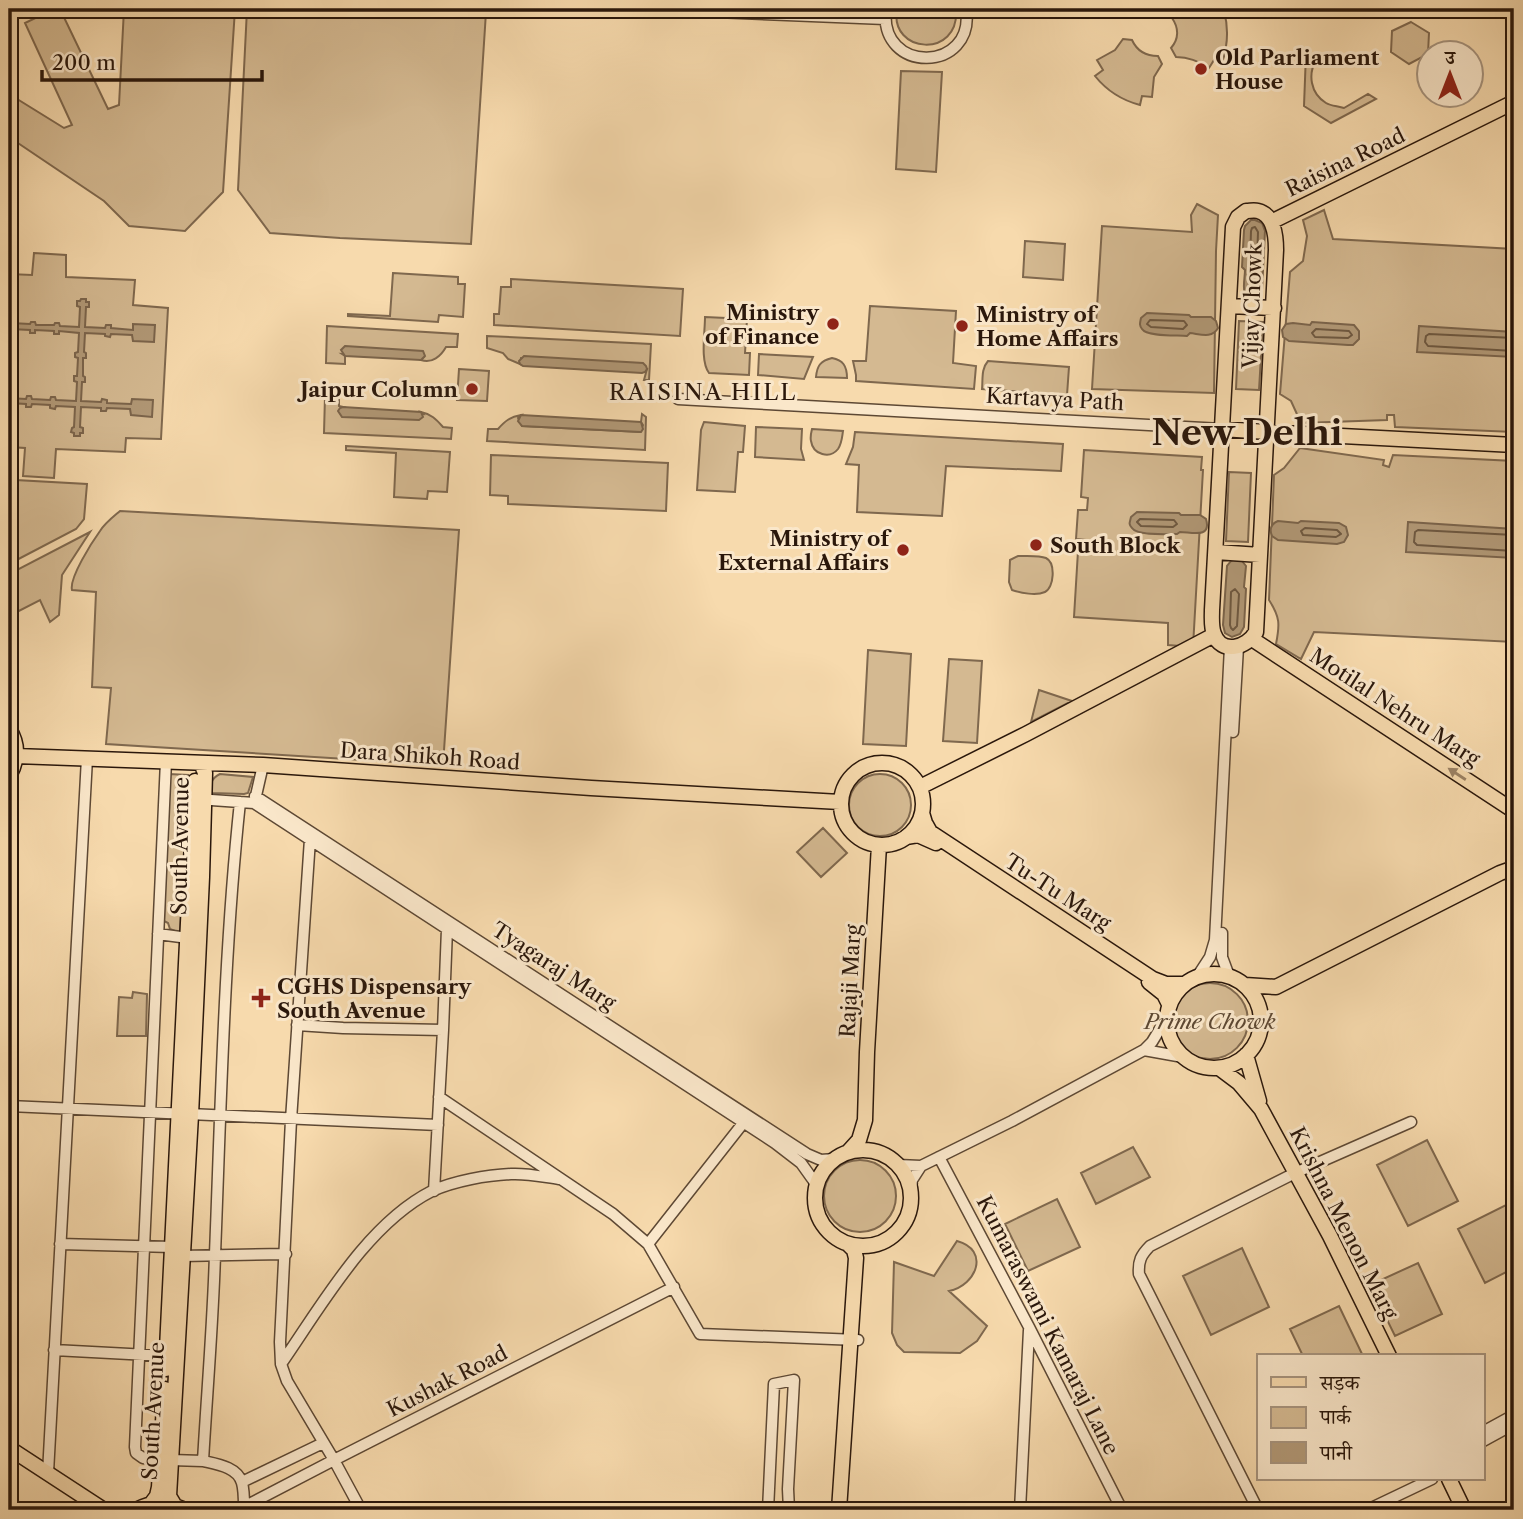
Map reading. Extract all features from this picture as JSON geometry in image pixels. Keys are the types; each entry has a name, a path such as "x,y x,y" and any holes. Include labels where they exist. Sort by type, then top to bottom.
{"main road":[{"name":"Raisina Road","path":"1271,222 1514,102"},
{"name":"Vijay Chowk","path":"1214,635 1212,610 1235,221 1246,211 1258,211 1267,216 1276,235 1256,632 1252,639"},
{"path":"1229,306 1274,309"},
{"name":"Kartavya Path","path":"1222,429 1514,445"},
{"path":"1216,552 1260,555"},
{"path":"920,787 1214,635 1223,645 1234,647 1246,644 1252,639"},
{"name":"Motilal Nehru Marg","path":"1252,639 1514,811"},
{"path":"9,729 14,739 16,756 9,776"},
{"name":"Dara Shikoh Road","path":"16,756 263,765 840,802"},
{"path":"885,762 908,770 920,787 923,804 919,822 906,837 894,843 879,845 862,840 848,828 840,802 847,781 863,767 885,762"},
{"name":"South Avenue","path":"185,1114 188,938 200,800 205,773 201,763"},
{"name":"South Avenue","path":"151,1504 157,1496 166,1460 200,800"},
{"name":"Tu-Tu Marg","path":"922,813 930,832 1153,979 1166,984 1191,980"},
{"name":"Tu-Tu Marg","path":"906,837 918,835 935,842 1155,986 1164,994 1168,1012"},
{"name":"Rajaji Marg","path":"849,1152 859,1140 865,1120 879,845"},
{"path":"1245,985 1276,986 1507,870 1514,859"},
{"path":"1261,1018 1259,1006 1245,985 1229,976 1213,974 1191,980 1175,993 1168,1012 1167,1027 1172,1044 1183,1057 1194,1064 1219,1068 1234,1064 1246,1055 1258,1038 1261,1018 1276,986"},
{"name":"Krishna Menon Marg","path":"1246,1055 1261,1109 1330,1236 1388,1354"},
{"name":"Krishna Menon Marg","path":"1219,1068 1239,1083 1261,1109"},
{"name":"Rajaji Marg","path":"865,1120 879,1152"},
{"path":"848,1244 872,1245 891,1237 904,1224 910,1208 911,1191 905,1174 889,1157 879,1152 849,1152 834,1159 822,1171 816,1184 814,1199 819,1219 831,1234 854,1250 856,1258 849,1510"},
{"path":"839,1510 863,1260 872,1245"},
{"name":"South Avenue","path":"177,1252 167,1356 166,1460 169,1496 180,1508"},
{"path":"9,1448 104,1510"},
{"path":"9,1457 89,1510"},
{"path":"1449,1480 1464,1510"},
{"path":"136,1510 162,1503 180,1508"}],"street":[{"path":"643,9 885,13"},
{"path":"850,9 885,13"},
{"path":"885,13 889,37 901,50 916,57 933,58 949,51 962,39 967,23 966,9"},
{"name":"Kartavya Path","path":"678,399 1222,429"},
{"path":"1229,976 1222,957 1221,939 1234,647"},
{"path":"1191,980 1210,957 1215,940 1234,647"},
{"path":"48,1474 87,758"},
{"path":"166,761 135,1447 136,1453 143,1458 203,1461 223,1466 236,1473 242,1482 241,1509"},
{"path":"255,799 263,765"},
{"name":"Tyagaraj Marg","path":"200,800 240,802 255,799 293,819 804,1159 816,1184"},
{"name":"Tyagaraj Marg","path":"255,799 310,839 775,1143 804,1159 834,1159"},
{"path":"203,1461 233,884 240,802"},
{"path":"310,839 291,1119 281,1364 287,1381 361,1510"},
{"path":"434,1191 447,929"},
{"path":"158,934 188,938"},
{"path":"898,1165 921,1166 1012,1121 1144,1049 1161,1030 1168,1012"},
{"path":"9,1017 9,1081"},
{"path":"297,1025 443,1030"},
{"path":"1144,1049 1183,1057"},
{"path":"439,1097 613,1214 648,1244 699,1334 854,1340"},
{"path":"9,1106 438,1125"},
{"path":"648,1244 744,1122"},
{"path":"1258,1510 1139,1274 1138,1264 1142,1254 1150,1246 1295,1174 1411,1122"},
{"name":"Kumaraswami Kamaraj Lane","path":"939,1157 1122,1510"},
{"path":"911,1191 912,1180 921,1166"},
{"path":"281,1364 346,1269 374,1237 404,1209 434,1191 476,1178 514,1174 562,1179"},
{"path":"60,1244 143,1247 215,1256 286,1254"},
{"name":"Kushak Road","path":"241,1509 674,1287"},
{"path":"1020,1510 1029,1327"},
{"path":"54,1350 167,1356"},
{"path":"768,1510 774,1384 794,1380 789,1510"},
{"path":"1484,1431 1514,1415"},
{"path":"1484,1440 1514,1424"},
{"path":"242,1482 323,1443"},
{"path":"1367,1510 1430,1480"}],"green space":[{"path":"54,9 60,9 108,109 119,105 124,9 235,9 223,192 185,231 129,226 104,201 9,137 9,94 64,128 72,125 25,23"},
{"path":"247,9 434,9 486,12 471,244 270,233 238,190"},
{"path":"897,9 956,9 954,25 947,36 937,43 925,45 913,42 903,35 897,24"},
{"path":"1216,9 1218,13 1224,11 1227,24 1227,43 1222,63 1214,60 1209,68 1193,60 1176,57 1171,48 1177,33 1172,18 1178,11"},
{"path":"1411,22 1429,33 1429,38 1414,38 1414,61 1409,64 1391,52 1392,31"},
{"path":"1123,39 1132,40 1145,54 1158,56 1162,64 1154,77 1152,97 1142,96 1140,105 1115,94 1095,76 1103,70 1097,60 1115,50"},
{"path":"1306,53 1316,60 1312,83 1317,94 1326,103 1344,108 1368,94 1376,99 1331,123 1304,106"},
{"path":"901,71 942,72 936,172 896,169"},
{"path":"1197,204 1218,215 1214,393 1092,389 1102,226 1192,232 1191,215"},
{"path":"1324,210 1333,239 1514,249 1514,432 1395,427 1394,415 1387,415 1387,420 1301,423 1291,401 1280,394 1290,272 1303,261 1307,236 1303,220"},
{"path":"1025,241 1065,244 1063,280 1023,277"},
{"path":"34,253 66,255 66,277 135,280 133,305 168,308 161,439 126,438 125,452 56,449 54,478 23,476 25,448 9,447 9,274 32,275"},
{"path":"393,273 458,277 458,284 465,284 463,317 439,315 438,322 348,316 390,316"},
{"path":"511,279 683,289 680,336 494,325 494,314 499,314 501,287 511,287"},
{"path":"870,306 956,311 953,363 976,366 974,389 856,381 853,361 866,361"},
{"path":"705,317 747,319 745,353 750,353 749,375 709,373 704,354"},
{"path":"1239,321 1263,322 1259,390 1236,389"},
{"path":"327,326 458,334 457,347 446,347 439,356 429,361 421,360 423,358 342,354 345,356 345,364 326,363"},
{"path":"487,336 651,344 649,380 644,380 647,369 521,358 520,364 508,359 503,353 487,348"},
{"path":"759,354 813,357 804,379 758,375"},
{"path":"832,358 844,364 847,378 816,377 820,365"},
{"path":"988,361 1069,367 1067,395 982,389 983,371"},
{"path":"459,369 489,371 487,401 457,400"},
{"path":"325,396 339,398 339,406 343,407 340,408 425,413 443,427 452,428 451,439 324,433"},
{"path":"642,414 646,417 645,450 487,441 488,429 498,429 508,420 521,415 518,418 522,426 640,432 643,425"},
{"path":"704,422 745,426 743,452 738,452 735,492 697,490 701,430"},
{"path":"756,427 802,429 801,449 804,460 755,457"},
{"path":"812,429 843,431 838,449 826,455 815,450 811,441"},
{"path":"855,432 1063,444 1061,471 946,466 942,516 857,512 859,465 846,464 853,447"},
{"path":"346,446 450,452 447,492 428,491 427,499 394,497 396,453 346,450"},
{"path":"1300,448 1384,460 1383,465 1389,467 1393,455 1514,461 1514,642 1314,632 1301,659 1276,644 1278,621 1269,600 1274,475 1284,468"},
{"path":"1084,450 1202,457 1193,647 1168,645 1168,623 1074,617 1078,551 1084,551 1085,540 1076,539 1078,510 1087,510 1088,498 1081,497"},
{"path":"9,453 17,453 16,480 87,484 84,519 76,529 9,564"},
{"path":"491,455 668,463 666,511 508,504 508,496 490,495"},
{"path":"1229,472 1251,473 1248,542 1226,541"},
{"path":"120,511 459,530 443,765 106,744 111,688 92,687 96,592 72,590 72,584 96,536"},
{"path":"90,532 62,575 59,615 50,622 40,600 9,616 9,574"},
{"path":"1018,556 1040,556 1049,561 1053,575 1048,590 1033,594 1012,590 1009,582 1010,560"},
{"path":"868,650 911,654 906,746 863,744"},
{"path":"949,659 982,661 977,743 943,741"},
{"path":"1039,690 1072,701 1031,722"},
{"path":"169,774 188,775 180,933 170,929 164,921"},
{"path":"220,774 253,777 248,793 212,793 211,782"},
{"path":"880,774 902,783 911,805 902,827 880,836 858,827 849,805 858,783"},
{"path":"823,828 847,853 821,877 797,852"},
{"name":"Prime Chowk","path":"1210,983 1224,986 1237,994 1245,1007 1248,1021 1245,1035 1237,1048 1224,1056 1210,1059 1196,1056 1183,1048 1175,1035 1172,1021 1175,1007 1183,994 1196,986"},
{"path":"133,992 147,994 146,1036 117,1036 119,997 132,998"},
{"path":"1427,1140 1458,1201 1408,1226 1377,1165"},
{"path":"1133,1147 1150,1177 1096,1204 1081,1173"},
{"path":"860,1160 880,1166 890,1176 896,1196 890,1216 880,1226 860,1232 840,1226 830,1216 824,1196 830,1176 840,1166"},
{"path":"1057,1199 1080,1247 1028,1271 1005,1224"},
{"path":"1514,1201 1514,1268 1485,1283 1458,1229"},
{"path":"957,1241 974,1252 976,1267 967,1282 949,1291 987,1326 977,1341 960,1353 904,1352 897,1345 892,1333 894,1262 934,1276"},
{"path":"1242,1248 1269,1307 1211,1335 1183,1276"},
{"path":"1418,1263 1442,1314 1395,1336 1370,1285"},
{"path":"1339,1306 1362,1354 1302,1354 1290,1329"}],"water":[{"path":"1251,220 1262,223 1265,231 1262,290 1258,296 1252,297 1245,294 1245,270 1242,267 1244,230"},
{"path":"9,295 14,298 14,303 11,303 11,323 59,323 60,326 79,327 80,307 77,306 77,301 86,299 89,307 86,307 85,327 105,328 106,325 111,325 111,328 133,330 133,324 155,325 154,342 133,341 132,335 111,334 110,337 105,334 85,333 85,382 82,382 81,401 101,402 102,399 107,400 107,403 131,404 132,399 153,400 152,417 131,415 130,409 107,408 106,411 101,411 101,408 81,407 80,427 83,428 83,433 74,436 71,432 74,427 75,407 56,406 55,409 50,408 50,405 32,404 31,407 26,407 26,404 9,403 9,398 26,399 27,396 32,399 50,400 55,397 56,400 76,401 77,382 74,381 74,376 77,376 78,358 75,353 78,352 79,333 59,331 59,334 54,334 54,331 35,330 35,333 30,333 30,330 10,329 9,349"},
{"path":"1147,313 1211,317 1218,328 1212,334 1206,335 1163,335 1145,332 1140,325 1141,318"},
{"path":"1312,322 1354,325 1359,331 1359,339 1353,345 1348,345 1289,341 1283,337 1282,330 1286,324 1310,325"},
{"path":"1419,326 1514,332 1514,357 1417,352"},
{"path":"345,346 423,351 425,356 421,360 345,356 341,350"},
{"path":"524,356 643,363 647,369 642,373 523,366 519,361"},
{"path":"343,407 421,412 423,417 419,420 342,417 338,411"},
{"path":"521,415 641,422 643,429 641,432 522,426 518,421"},
{"path":"1137,512 1200,515 1206,519 1207,525 1203,532 1199,533 1140,532 1135,531 1130,524 1131,517"},
{"path":"1278,521 1339,523 1346,527 1348,535 1344,542 1337,544 1278,540 1272,536 1271,531 1272,525"},
{"path":"1408,522 1514,529 1514,558 1406,552"},
{"path":"1235,559 1246,566 1246,589 1244,627 1240,634 1232,637 1225,633 1223,625 1227,566"}],"place":[{"name":"Old Parliament House","path":"1201,69"},
{"name":"Ministry of Finance","path":"833,324"},
{"name":"Ministry of Home Affairs","path":"962,326"},
{"name":"Jaipur Column","path":"472,389"},
{"name":"South Block","path":"1036,545"},
{"name":"Ministry of External Affairs","path":"903,550"},
{"name":"CGHS Dispensary South Avenue","path":"261,998"}],"district":[{"name":"RAISINA HILL","path":"703,392"},
{"name":"New Delhi","path":"1247,432"}]}
